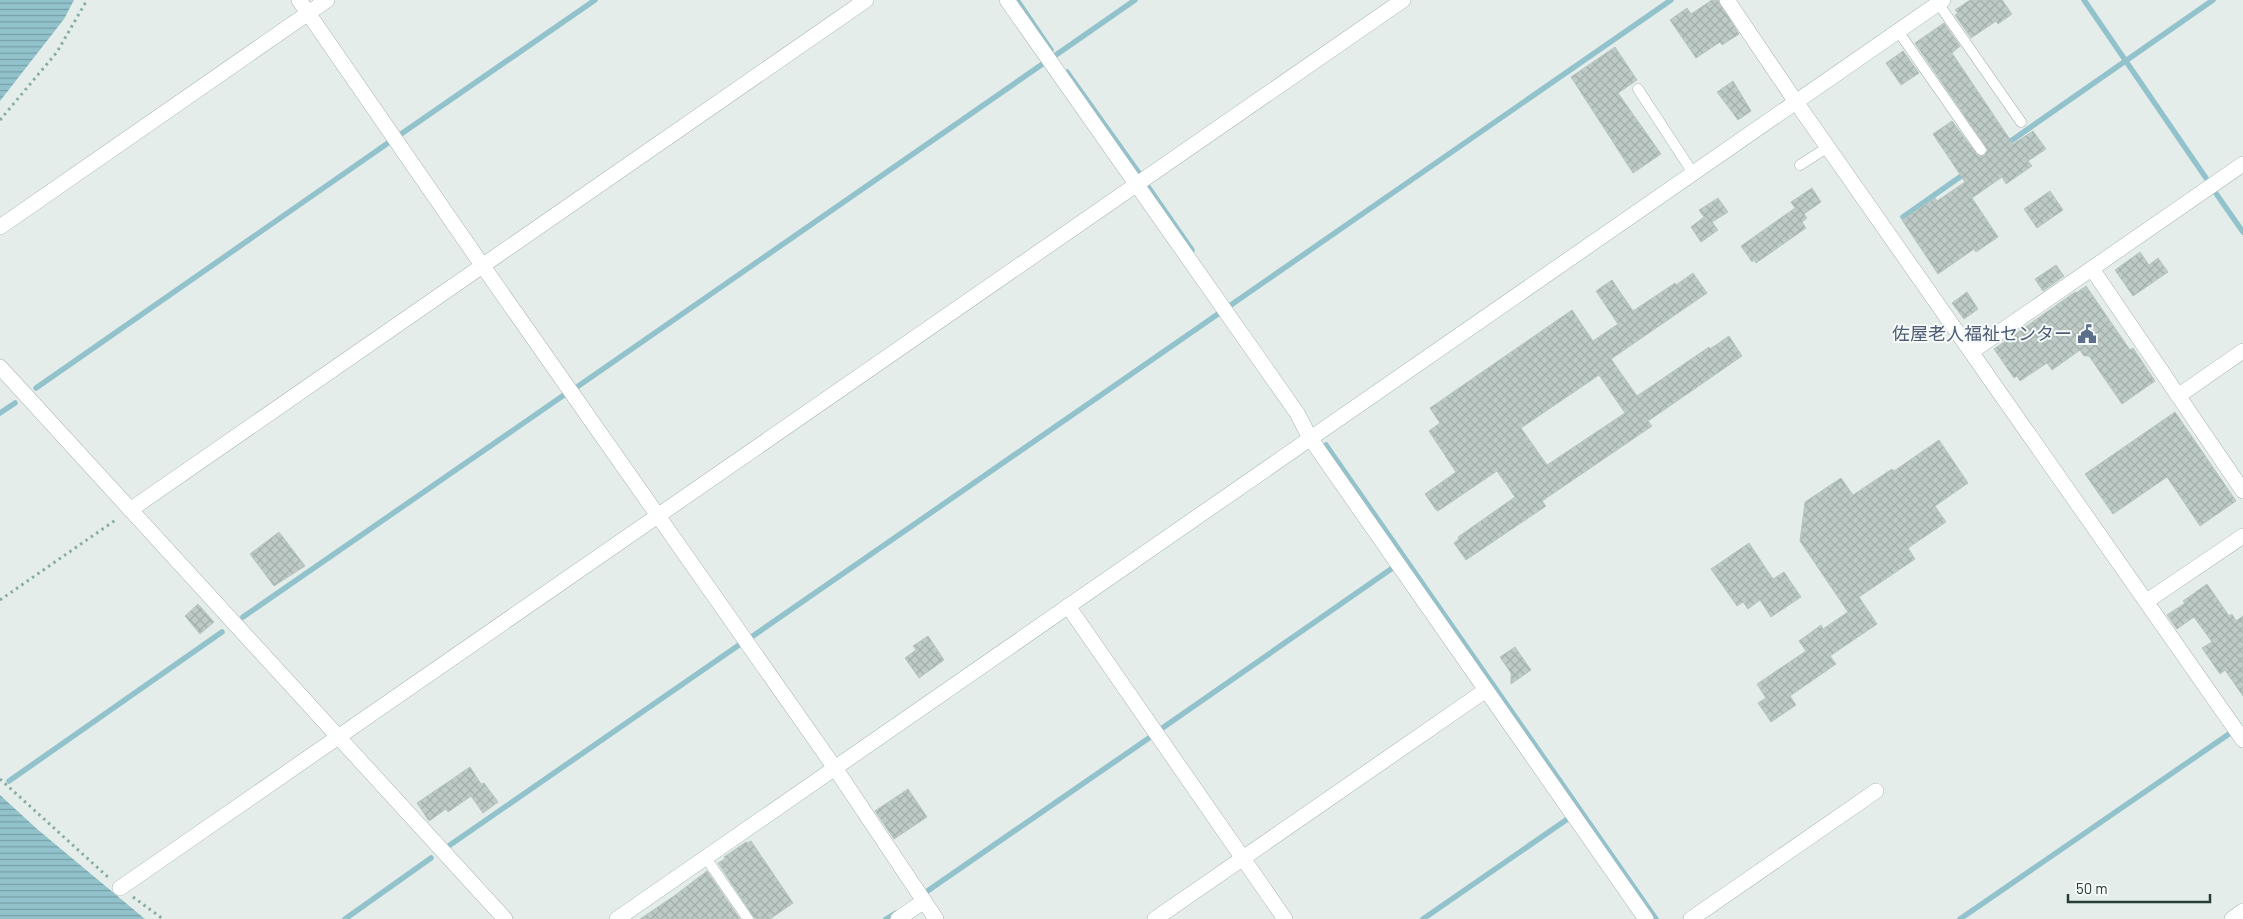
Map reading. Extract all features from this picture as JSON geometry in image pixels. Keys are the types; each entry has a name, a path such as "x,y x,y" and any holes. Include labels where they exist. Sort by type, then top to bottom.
{"street":[{"path":"299,0 482,265 835,768 936,919"},
{"path":"0,227 327,0"},
{"path":"130,510 866,0"},
{"path":"1007,0 1298,414 1310,438 1646,919"},
{"path":"120,888 1403,0"},
{"path":"1727,0 1796,102 2243,740"},
{"path":"618,919 1940,2"},
{"path":"1971,352 2243,164"},
{"path":"2092,269 2243,491"},
{"path":"2178,396 2243,351"},
{"path":"0,367 505,919"},
{"path":"2147,601 2243,536"},
{"path":"1068,606 1285,919"},
{"path":"1155,919 1486,690"},
{"path":"1692,919 1876,791"},
{"path":"898,919 924,901"},
{"path":"2232,919 2243,911"}],"lane":[{"path":"1940,2 2021,122"},
{"path":"1898,31 1981,150"},
{"path":"1638,89 1692,173"},
{"path":"1800,165 1828,147"},
{"path":"706,858 748,919"}],"path":[{"path":"0,120 57,52 87,0"},
{"path":"0,600 130,510"},
{"path":"0,779 120,888 163,919"}],"water":[{"path":"0,0 74,0 64,19 0,101"},
{"path":"0,795 37,829 145,919 0,919"}],"building":[{"path":"1712,0 1718,0 1739,34 1722,45 1720,42 1696,58 1670,20 1687,8 1691,14"},
{"path":"1970,0 2002,0 2012,14 1998,24 1996,21 1971,38 1955,15 1958,13 1955,10"},
{"path":"1944,23 1960,46 1952,53 2013,144 2033,131 2046,149 2028,161 2032,166 2006,184 2002,177 1972,198 1998,237 1976,252 1974,249 1938,274 1902,220 1935,198 1937,201 1965,182 1933,134 1952,121 1978,156 1984,156 1988,150 1915,43"},
{"path":"1615,47 1637,80 1618,93 1661,154 1633,173 1571,77"},
{"path":"1903,51 1919,73 1901,85 1886,63"},
{"path":"1733,81 1751,111 1738,120 1717,92"},
{"path":"1812,188 1821,202 1804,214 1807,218 1802,222 1806,228 1756,263 1754,260 1752,262 1741,246 1795,208 1791,202"},
{"path":"2050,191 2063,210 2037,228 2024,209"},
{"path":"1718,198 1728,212 1712,222 1718,230 1701,242 1691,227 1704,217 1699,210"},
{"path":"2140,252 2149,265 2158,258 2168,272 2133,296 2115,270"},
{"path":"2056,265 2064,276 2043,291 2035,279"},
{"path":"1693,273 1707,293 1611,359 1637,396 1709,347 1710,349 1729,336 1742,356 1648,421 1652,426 1542,501 1546,506 1466,560 1454,543 1459,539 1458,537 1515,497 1497,471 1438,511 1436,510 1425,494 1456,472 1429,431 1440,423 1430,408 1572,310 1593,341 1618,324 1596,291 1612,280 1633,311 1675,283 1676,285","holes":["1599,375 1625,413 1547,465 1521,428"]},
{"path":"2086,286 2130,350 2133,348 2155,381 2122,404 2089,356 2084,356 2080,350 2052,370 2047,363 2020,381 2017,376 2014,378 1994,349"},
{"path":"1967,292 1978,309 1964,319 1952,303"},
{"path":"2175,412 2236,501 2200,526 2167,477 2113,514 2085,474"},
{"path":"1939,440 1968,483 1935,506 1946,522 1908,548 1915,559 1859,597 1877,624 1830,656 1836,664 1790,696 1796,705 1771,722 1758,703 1766,698 1757,684 1806,651 1799,641 1821,625 1823,629 1848,612 1800,541 1805,502 1841,478 1853,495 1892,469 1894,471"},
{"path":"279,532 305,566 274,586 250,554"},
{"path":"1749,543 1773,579 1784,572 1801,597 1771,617 1760,600 1748,609 1743,602 1737,606 1711,569"},
{"path":"2207,584 2229,616 2232,614 2236,621 2243,616 2243,696 2225,670 2220,674 2202,648 2212,642 2194,617 2177,629 2167,615 2185,603 2183,601"},
{"path":"198,604 214,622 200,634 185,616"},
{"path":"928,636 944,660 919,678 905,658 916,650 913,646"},
{"path":"1515,647 1531,670 1511,684 1511,673 1500,657"},
{"path":"470,767 481,784 484,783 498,802 483,813 471,796 448,812 446,809 429,821 417,803"},
{"path":"908,789 927,817 894,839 875,811"},
{"path":"751,841 793,903 770,919 755,919 718,863 746,842"},
{"path":"707,871 740,919 640,919 674,896"}],"waterway":[{"path":"401,134 595,0"},
{"path":"1017,0 1051,50"},
{"path":"1053,57 1135,0"},
{"path":"1228,307 1671,0"},
{"path":"2084,0 2206,178"},
{"path":"2005,145 2213,0"},
{"path":"577,387 1044,63"},
{"path":"1067,72 1139,173"},
{"path":"36,388 388,143"},
{"path":"1903,217 1967,172"},
{"path":"1149,188 1192,250"},
{"path":"2215,192 2243,232"},
{"path":"750,638 1218,314"},
{"path":"243,617 564,395"},
{"path":"0,413 15,403"},
{"path":"1326,445 1656,919"},
{"path":"1161,729 1394,567"},
{"path":"9,781 222,632"},
{"path":"450,845 739,645"},
{"path":"1960,919 2229,734"},
{"path":"926,892 1149,738"},
{"path":"1423,919 1569,818"},
{"path":"345,919 431,858"},
{"path":"886,919 896,913"}],"place":[{"name":"佐屋老人福祉センター","path":"2087,334"}]}
